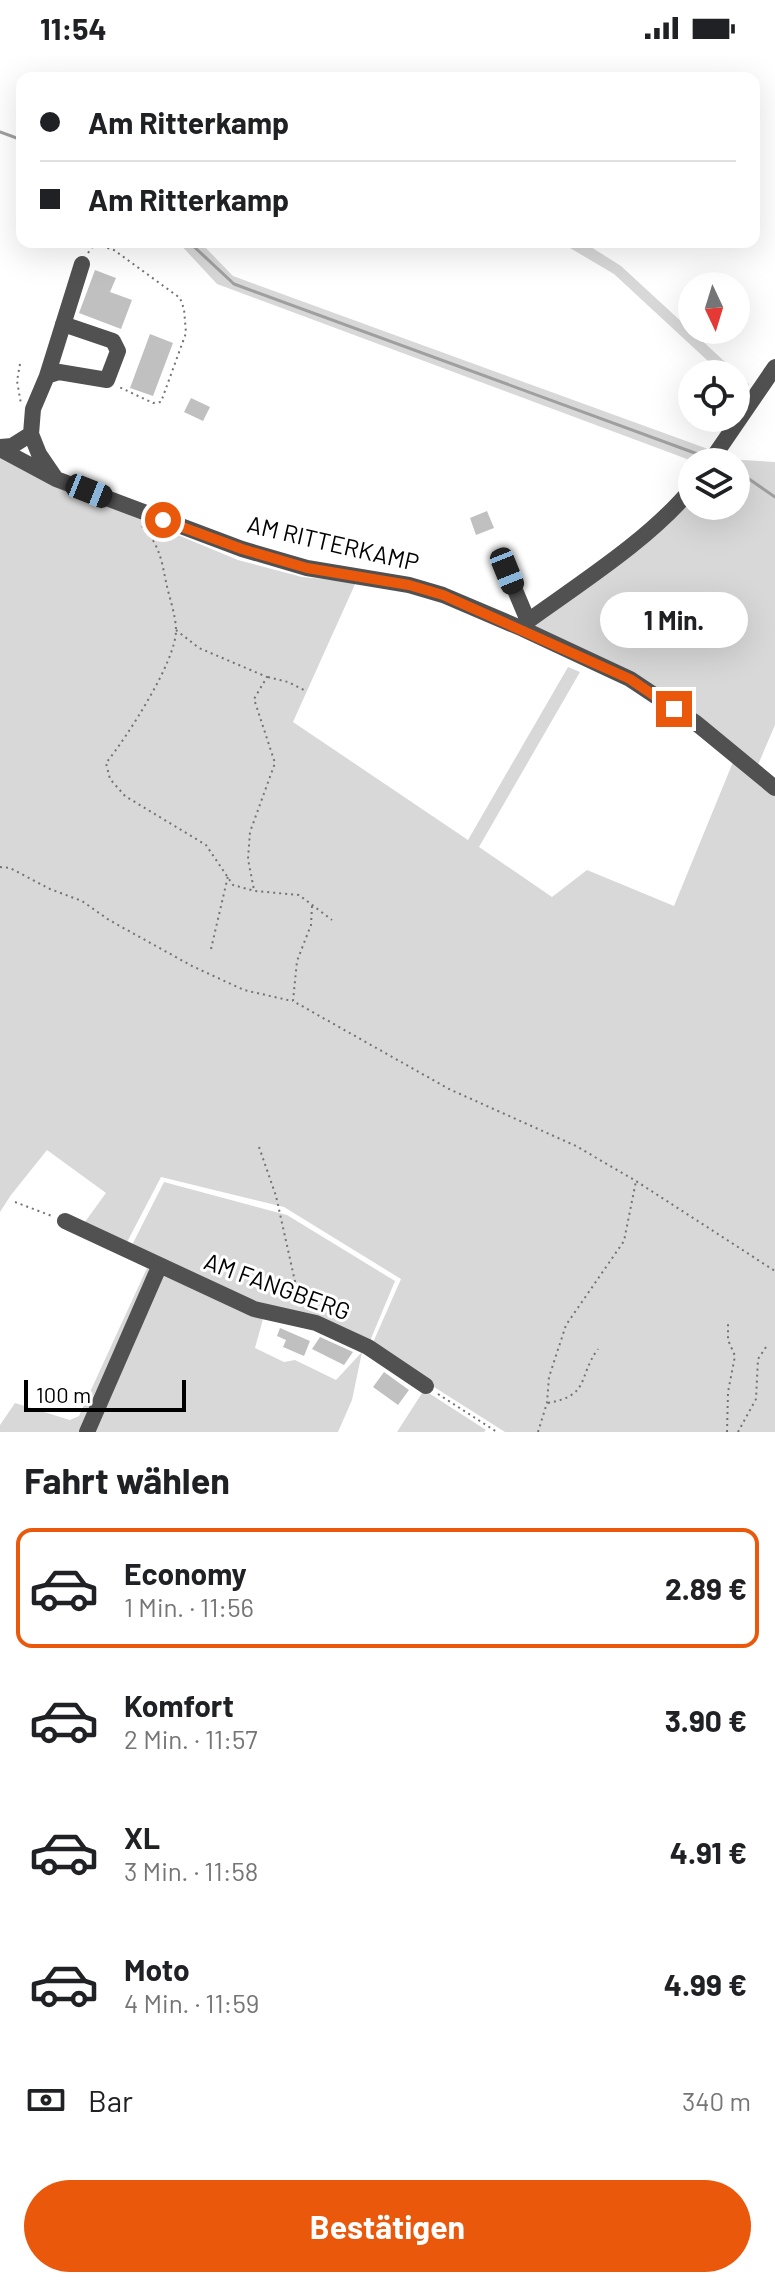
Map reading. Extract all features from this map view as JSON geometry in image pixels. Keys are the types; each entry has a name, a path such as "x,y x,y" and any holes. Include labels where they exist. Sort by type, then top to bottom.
{"street":[{"path":"56,479 39,454 31,428 33,409 47,376 82,264"},
{"path":"47,376 59,372 107,380 118,351 117,344 63,324"},
{"path":"720,448 775,367"},
{"path":"0,448 12,446 31,428"},
{"name":"AM RITTERKAMP","path":"0,448 56,479 242,549 307,568 409,585 526,625 630,679 696,723 775,788"},
{"path":"507,571 526,625 678,505"},
{"name":"AM FANGBERG","path":"65,1221 254,1309 310,1322 368,1347 426,1386"},
{"path":"87,1432 159,1267"}],"path":[{"path":"107,380 153,403 161,402 186,333 187,320 180,298 108,248"},
{"path":"20,364 19,399 31,428"},
{"path":"136,510 142,526 156,541 176,630 172,652 119,747 106,763 110,779 125,796 206,845 233,885 255,891 299,895 332,920"},
{"path":"176,630 199,648 306,691"},
{"path":"255,891 248,859 250,832 275,763 254,699 267,677"},
{"path":"0,867 10,868 50,889 82,901 109,920 192,966 244,990 293,1001 449,1089 576,1146 775,1271"},
{"path":"211,949 228,876"},
{"path":"293,1001 297,961 311,925 312,906"},
{"path":"259,1147 276,1196 298,1301 310,1322"},
{"path":"538,1432 547,1403 549,1377 566,1325 624,1241 636,1181"},
{"path":"15,1202 65,1221"},
{"path":"727,1432 728,1392 735,1356 728,1340 728,1324"},
{"path":"738,1432 756,1399 758,1359 766,1347"},
{"path":"547,1403 571,1397 579,1390 598,1349"},
{"path":"426,1386 497,1432"}],"shaded area":[{"path":"184,248 206,248 233,276 705,448 678,448 678,456 217,284"},
{"path":"570,248 592,248 621,266 678,319 678,333 614,274"},
{"path":"690,344 706,344 723,360 707,360"},
{"path":"0,453 50,482 238,560 302,577 356,582 293,722 468,840 568,667 580,672 479,847 552,897 587,870 674,906 733,762 775,796 775,1432 505,1432 371,1347 401,1279 284,1207 161,1177 125,1246 82,1226 106,1193 47,1150 0,1212"},
{"path":"750,461 775,462 775,725 757,767 532,626 678,507 678,520 750,520"},
{"path":"164,1182 287,1215 395,1281 370,1341 255,1304 131,1247"},
{"path":"147,1268 151,1271 81,1432 0,1432 0,1425 15,1403 70,1420 79,1416"},
{"path":"160,1273 263,1319 255,1348 284,1362 295,1360 336,1380 362,1352 352,1400 338,1432 93,1432"},
{"path":"424,1390 486,1430 397,1432"}],"building":[{"path":"95,270 116,278 110,292 132,300 121,329 79,313"},
{"path":"150,334 173,343 153,396 130,388"},
{"path":"191,398 210,407 203,421 184,412"},
{"path":"487,511 494,528 476,535 470,518"},
{"path":"280,1328 310,1341 304,1356 283,1347 286,1340 277,1336"},
{"path":"320,1337 353,1352 344,1365 312,1349"},
{"path":"384,1372 409,1390 398,1405 373,1387"}],"waterway":[{"path":"0,132 16,138"},
{"path":"195,248 234,284 681,448"},
{"path":"750,480 775,497"}],"route":[{"path":"163,520 242,549 307,568 409,585 443,595 630,679 674,709"}]}
